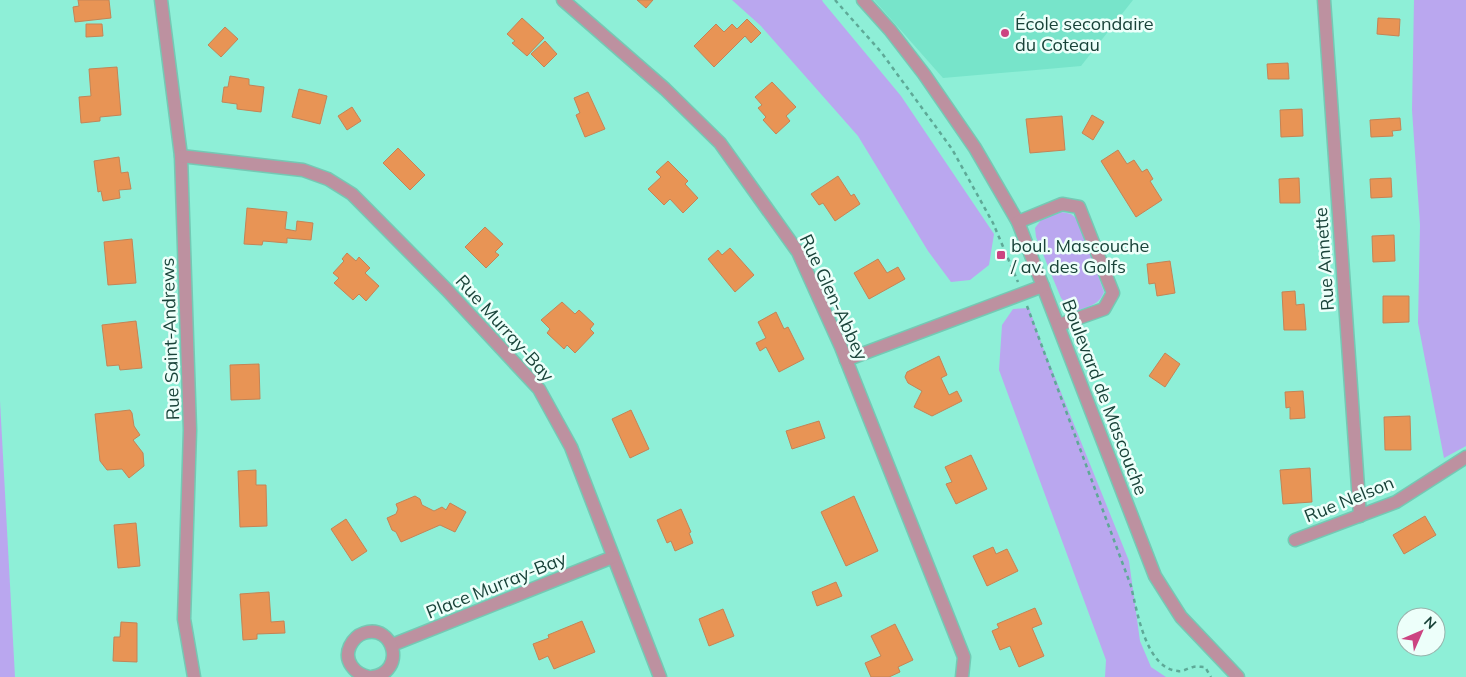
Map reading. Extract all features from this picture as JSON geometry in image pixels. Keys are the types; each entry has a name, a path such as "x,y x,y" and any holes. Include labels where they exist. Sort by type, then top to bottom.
{"street":[{"name":"Rue Saint-Andrews","path":"161,0 181,156 190,430 184,619 194,677"},
{"name":"Rue Glen-Abbey","path":"564,0 665,89 720,143 798,252 846,360 964,657 962,677"},
{"name":"Boulevard de Mascouche","path":"863,0 890,30 970,140 1018,222 1155,576 1181,617 1238,677"},
{"name":"Rue Annette","path":"1324,0 1360,516"},
{"name":"Rue Murray-Bay","path":"181,156 303,170 328,179 352,194 447,290 539,389 571,447 660,677"},
{"path":"1018,222 1062,204 1078,207 1113,294 1104,309 1059,325"},
{"path":"846,360 1042,286"},
{"name":"Rue Nelson","path":"1295,540 1396,502 1466,457"},
{"name":"Place Murray-Bay","path":"392,645 613,557"},
{"path":"368,632 382,634 392,645 393,660 390,667 384,673 370,677 356,672 351,665 348,651 350,644 355,638 368,632"}],"path":[{"path":"835,0 881,52 952,149 989,215 1016,278"},
{"path":"1026,304 1131,586 1142,629 1153,655 1167,668 1180,672 1195,666 1205,667 1211,677"}],"shaded area":[{"path":"732,0 822,0 901,96 994,234 989,265 970,280 951,282 928,251 858,136 761,26"},
{"name":"École secondaire du Coteau","path":"874,0 1133,0 1081,66 943,78"},
{"path":"1414,0 1466,0 1466,446 1444,458 1418,323 1420,225 1412,110"},
{"path":"1062,212 1071,214 1078,220 1104,292 1099,300 1077,311 1070,308 1061,298 1036,237 1035,228 1041,220"},
{"path":"1029,308 1042,345 1129,561 1140,641 1151,667 1166,677 1105,677 1106,660 999,370 1002,325 1013,309"},
{"path":"0,401 15,677 0,677"}],"building":[{"path":"78,0 109,0 111,18 75,22 73,7 79,6"},
{"path":"637,0 653,0 646,8"},
{"path":"522,18 544,38 527,56 512,43 515,41 507,34"},
{"path":"1378,18 1400,19 1399,36 1377,34"},
{"path":"747,19 761,33 751,43 745,36 714,67 694,46 716,24 724,32 732,24 737,29"},
{"path":"86,24 102,24 103,36 86,37"},
{"path":"225,27 238,39 221,57 208,45"},
{"path":"545,41 557,54 544,67 531,54"},
{"path":"1288,63 1289,79 1268,79 1267,64"},
{"path":"117,67 121,115 100,117 100,121 81,123 79,97 91,96 89,69"},
{"path":"230,76 249,79 249,85 264,87 261,112 237,109 237,104 222,102 224,87 228,87"},
{"path":"772,82 796,107 786,116 790,121 776,134 763,120 766,117 758,108 762,105 755,97"},
{"path":"299,89 327,96 320,124 292,117"},
{"path":"588,92 605,129 585,137 576,115 580,113 574,98"},
{"path":"352,107 361,121 347,130 338,116"},
{"path":"1302,109 1303,136 1281,137 1280,110"},
{"path":"1092,115 1104,122 1093,140 1082,133"},
{"path":"1062,116 1065,150 1030,153 1026,119"},
{"path":"1400,118 1401,130 1392,131 1393,136 1371,137 1370,120"},
{"path":"398,148 425,175 410,190 383,163"},
{"path":"1118,150 1127,164 1134,160 1142,172 1147,169 1153,179 1150,181 1162,200 1136,217 1101,161"},
{"path":"119,157 121,173 128,172 131,189 119,190 120,198 103,201 101,191 98,192 94,161"},
{"path":"668,161 688,181 685,184 698,198 683,213 670,199 664,205 648,189 661,177 656,172"},
{"path":"838,176 851,196 854,194 860,204 835,221 823,203 819,205 811,194"},
{"path":"1299,178 1300,203 1280,203 1279,179"},
{"path":"1391,178 1392,197 1371,198 1370,179"},
{"path":"247,208 287,212 285,229 296,231 297,221 313,223 311,240 287,238 287,243 263,241 262,245 244,244"},
{"path":"485,227 503,244 495,252 499,255 486,268 465,247"},
{"path":"1394,235 1395,261 1373,262 1372,236"},
{"path":"132,239 136,283 108,285 104,242"},
{"path":"730,248 754,275 735,292 708,259 718,250 722,255"},
{"path":"347,253 356,261 359,257 370,268 365,273 379,286 366,301 359,294 353,300 334,283 339,278 333,273 344,261 342,259"},
{"path":"878,259 887,273 898,267 905,279 869,299 854,273"},
{"path":"1170,261 1175,293 1157,296 1155,283 1149,284 1147,264"},
{"path":"1295,291 1296,305 1304,304 1306,330 1284,330 1282,292"},
{"path":"1383,296 1409,296 1409,322 1383,323"},
{"path":"562,302 575,314 579,310 594,324 590,329 594,333 575,353 567,345 564,349 547,333 550,329 541,320"},
{"path":"776,312 784,329 788,327 804,359 779,372 766,347 760,351 756,343 766,338 758,322"},
{"path":"136,321 142,368 120,370 119,365 107,366 102,325"},
{"path":"1165,353 1180,364 1165,387 1149,376"},
{"path":"939,356 947,375 941,378 949,395 957,391 962,401 932,416 914,407 922,391 908,383 905,377 907,372"},
{"path":"259,364 260,399 231,400 230,365"},
{"path":"1303,391 1305,418 1290,419 1290,407 1286,408 1285,392"},
{"path":"130,410 134,426 140,435 133,440 143,453 144,466 129,478 122,469 107,470 100,461 95,414"},
{"path":"631,410 649,449 630,458 612,419"},
{"path":"1410,416 1411,450 1385,450 1384,417"},
{"path":"819,421 825,438 792,449 786,431"},
{"path":"971,455 987,489 956,504 946,484 952,482 945,467"},
{"path":"1310,468 1312,502 1283,504 1280,470"},
{"path":"256,470 256,485 266,485 267,526 240,527 238,471"},
{"path":"415,496 420,499 422,505 434,511 442,507 446,510 450,503 466,512 455,532 440,525 401,542 396,532 392,530 387,518 396,514 398,509 396,504"},
{"path":"854,496 878,551 846,566 821,512"},
{"path":"681,509 691,532 689,533 693,543 675,551 671,541 667,543 657,520"},
{"path":"1425,516 1436,535 1404,554 1393,535"},
{"path":"346,519 367,551 352,561 331,529"},
{"path":"136,523 140,566 118,568 114,525"},
{"path":"993,547 996,554 1007,549 1018,571 987,586 973,556"},
{"path":"836,582 842,596 817,606 812,592"},
{"path":"269,592 271,622 284,621 285,633 257,634 257,639 243,640 240,594"},
{"path":"1035,608 1042,624 1032,628 1044,656 1019,667 1010,646 1000,650 992,631 999,628 997,624"},
{"path":"723,609 734,636 709,646 699,619"},
{"path":"582,621 595,652 554,669 548,656 539,660 533,644 549,638 548,635"},
{"path":"121,622 137,623 137,662 113,661 114,637 120,637"},
{"path":"895,624 913,660 898,667 900,672 889,677 871,677 865,663 881,656 871,636"}],"place":[{"name":"École secondaire du Coteau","path":"1005,33"},
{"name":"boul. Mascouche / av. des Golfs","path":"1001,255"}]}
